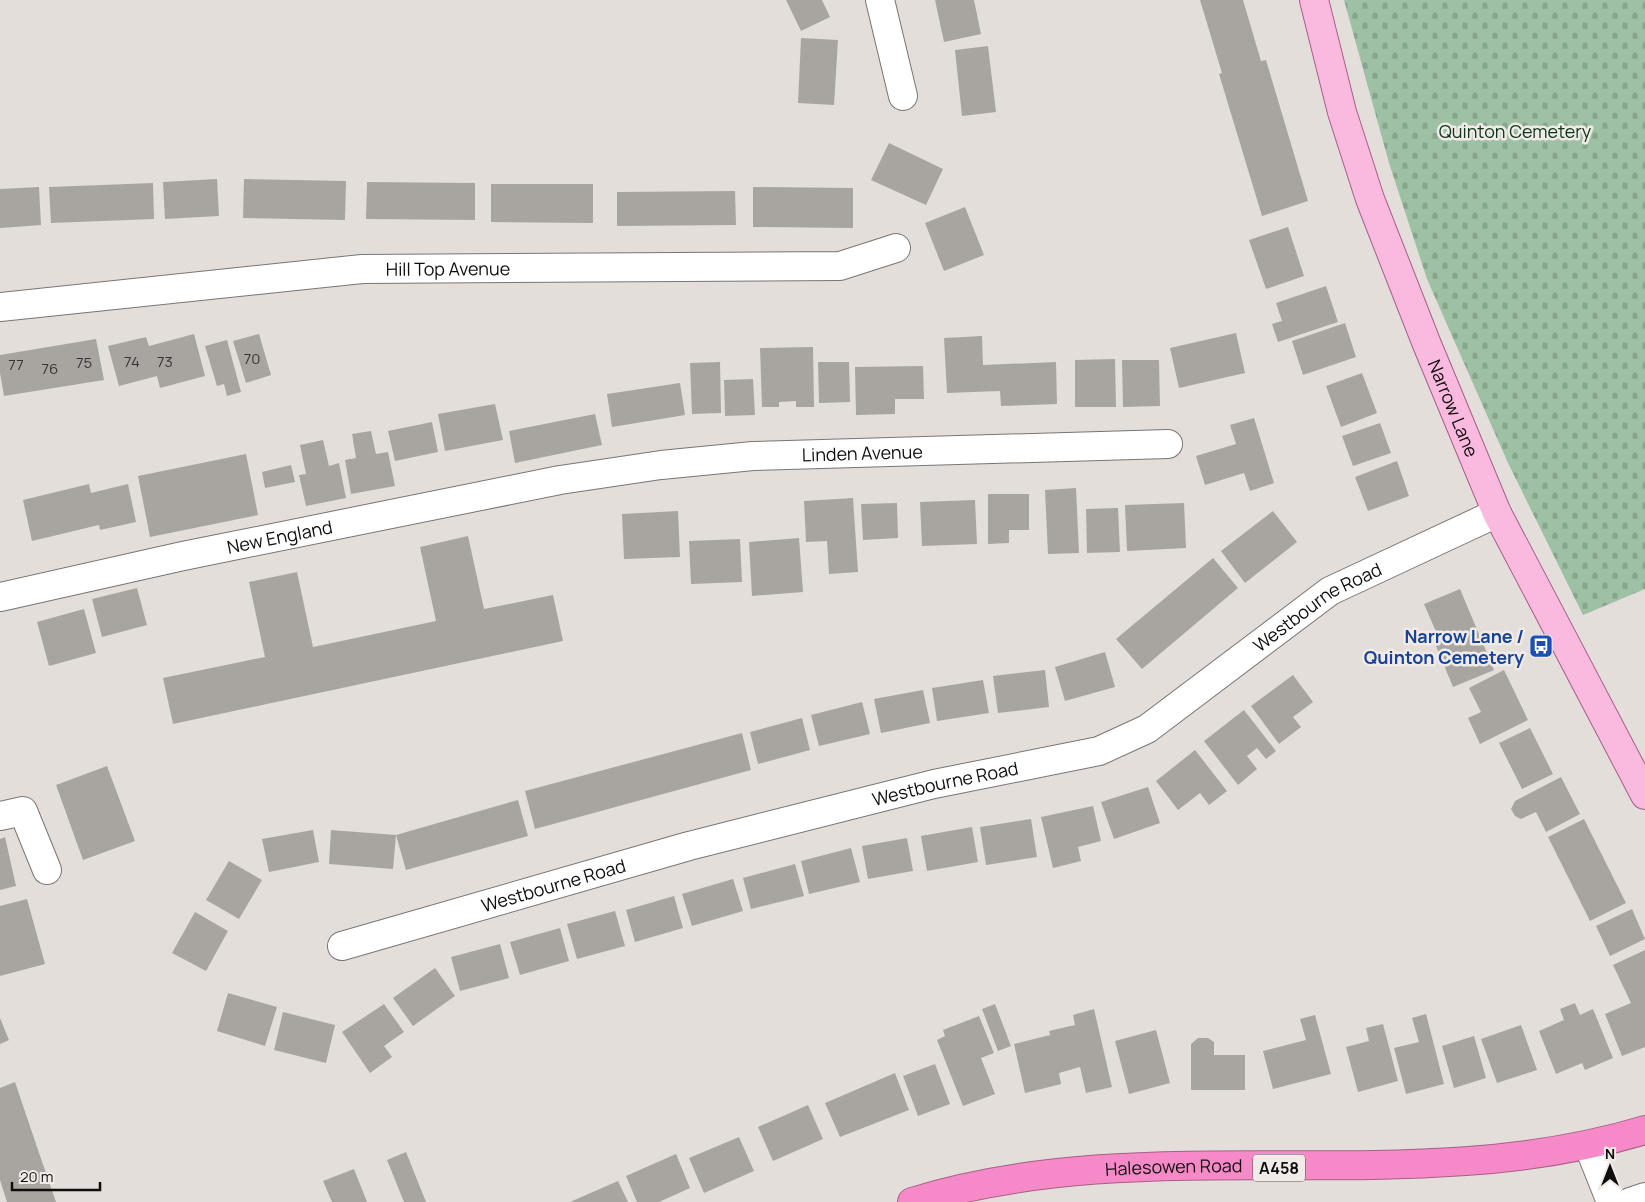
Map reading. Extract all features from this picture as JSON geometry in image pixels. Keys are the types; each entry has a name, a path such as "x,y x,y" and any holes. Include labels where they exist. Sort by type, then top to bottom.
{"highway":[{"name":"Halesowen Road","path":"912,1202 982,1184 1062,1172 1188,1167 1441,1168 1488,1164 1589,1146 1645,1130"}],"main road":[{"name":"Narrow Lane","path":"1314,0 1342,112 1370,199 1426,342 1497,513 1641,778"}],"street":[{"path":"880,0 903,96"},
{"name":"Hill Top Avenue","path":"0,307 362,269 840,266 896,248"},
{"name":"Linden Avenue","path":"560,480 661,465 753,456 1168,444"},
{"name":"New England","path":"0,598 184,556 560,480"},
{"name":"Westbourne Road","path":"342,946 689,846 934,784 1098,751 1147,729 1330,591 1497,513"},
{"path":"0,816 23,810 47,870"},
{"path":"1589,1146 1612,1202"},
{"path":"1630,1202 1645,1197"}],"green space":[{"name":"Quinton Cemetery","path":"1344,0 1645,0 1645,589 1583,615 1508,463 1427,279 1389,163"}],"building":[{"path":"786,0 822,0 830,17 801,31"},
{"path":"935,0 974,0 981,34 944,42"},
{"path":"1200,0 1243,0 1261,61 1266,60 1308,201 1262,216 1219,74 1222,73"},
{"path":"801,38 838,40 834,105 798,103"},
{"path":"988,46 996,112 962,116 955,50"},
{"path":"889,143 943,169 926,205 871,180"},
{"path":"217,179 219,216 165,219 163,182"},
{"path":"244,179 346,181 345,220 243,218"},
{"path":"367,182 475,183 475,220 366,219"},
{"path":"153,183 154,219 51,223 49,187"},
{"path":"491,184 593,184 593,223 491,222"},
{"path":"39,187 41,225 0,228 0,189"},
{"path":"753,187 853,188 853,228 753,227"},
{"path":"735,191 736,225 617,226 617,192"},
{"path":"965,207 984,255 944,271 925,223"},
{"path":"1288,227 1304,276 1266,289 1249,240"},
{"path":"1326,286 1338,322 1278,342 1272,324 1282,321 1276,303"},
{"path":"1345,323 1356,357 1303,375 1292,341"},
{"path":"1236,333 1245,373 1179,388 1170,348"},
{"path":"194,334 205,376 160,388 157,376 119,386 108,346 146,337 149,346"},
{"path":"259,334 271,375 246,383 233,341"},
{"path":"982,336 983,365 1056,362 1057,404 1001,406 1000,391 947,393 944,338"},
{"path":"96,339 104,380 4,396 0,373 0,355"},
{"path":"227,340 241,392 227,396 224,384 217,386 205,346"},
{"path":"813,347 814,407 796,407 796,401 779,402 779,407 762,407 760,348"},
{"path":"1115,359 1116,407 1075,407 1075,360"},
{"path":"1122,360 1159,360 1160,406 1123,407"},
{"path":"720,362 721,413 692,414 690,363"},
{"path":"818,362 849,362 850,402 819,403"},
{"path":"923,366 924,399 895,399 895,414 856,415 855,367"},
{"path":"1362,373 1377,413 1341,427 1326,386"},
{"path":"753,379 755,415 725,416 724,380"},
{"path":"680,383 685,415 612,427 607,394"},
{"path":"495,404 503,440 445,451 438,414"},
{"path":"595,414 602,445 515,463 509,431"},
{"path":"1254,418 1274,483 1250,491 1244,473 1205,485 1196,456 1236,444 1230,425"},
{"path":"432,422 438,452 395,461 388,431"},
{"path":"1380,423 1391,453 1353,466 1342,436"},
{"path":"371,431 376,454 388,452 395,486 351,494 345,460 356,458 352,434"},
{"path":"323,440 329,466 339,463 346,498 306,506 299,475 306,474 300,445"},
{"path":"246,454 258,515 150,537 138,476"},
{"path":"1397,461 1409,496 1368,511 1355,477"},
{"path":"291,465 295,482 265,488 262,472"},
{"path":"89,484 91,493 128,484 136,522 100,530 99,525 32,541 23,500"},
{"path":"1076,488 1079,553 1048,554 1045,490"},
{"path":"988,494 1029,494 1029,530 1009,530 1009,543 988,544"},
{"path":"853,498 858,572 829,574 827,541 806,542 804,501"},
{"path":"975,500 977,544 922,546 920,502"},
{"path":"897,503 898,538 863,540 861,504"},
{"path":"1184,503 1186,548 1127,551 1125,505"},
{"path":"1118,508 1120,552 1087,553 1086,509"},
{"path":"678,511 680,557 624,559 622,514"},
{"path":"1273,511 1297,542 1245,583 1221,551"},
{"path":"468,536 484,609 553,595 563,641 173,724 163,678 265,657 249,582 297,572 313,647 436,621 420,547"},
{"path":"799,538 803,592 752,596 749,542"},
{"path":"740,539 742,582 691,584 689,541"},
{"path":"1213,558 1238,588 1142,669 1116,639"},
{"path":"137,588 147,625 102,637 92,599"},
{"path":"1460,589 1494,670 1453,687 1432,636 1437,634 1424,604"},
{"path":"84,609 96,653 49,666 37,622"},
{"path":"1105,652 1115,687 1065,701 1055,667"},
{"path":"1045,670 1049,707 998,713 993,676"},
{"path":"1504,670 1528,720 1480,744 1468,718 1481,712 1469,688"},
{"path":"1293,675 1313,702 1293,717 1301,727 1279,744 1251,706"},
{"path":"983,680 989,713 937,721 932,688"},
{"path":"923,690 930,723 881,733 874,699"},
{"path":"862,702 870,734 819,746 811,715"},
{"path":"1244,710 1276,751 1266,759 1257,748 1247,756 1257,769 1238,785 1204,741"},
{"path":"802,718 810,750 758,764 750,732"},
{"path":"1530,728 1553,774 1522,789 1499,743"},
{"path":"742,733 751,770 535,829 525,791"},
{"path":"1195,750 1227,791 1209,805 1200,793 1178,810 1156,781"},
{"path":"107,766 135,841 83,860 56,785"},
{"path":"1561,777 1580,814 1546,832 1536,812 1521,819 1515,816 1511,809 1515,801"},
{"path":"1148,787 1160,823 1114,839 1101,802"},
{"path":"518,800 528,836 406,870 396,835"},
{"path":"1093,806 1101,841 1078,847 1081,861 1053,868 1041,817"},
{"path":"1031,819 1037,857 986,865 980,827"},
{"path":"1584,819 1626,903 1590,921 1548,837"},
{"path":"972,827 978,862 927,871 921,836"},
{"path":"313,830 319,862 269,872 262,839"},
{"path":"331,830 396,835 393,869 329,864"},
{"path":"5,837 16,886 0,890 0,839"},
{"path":"907,838 913,871 868,879 862,846"},
{"path":"851,848 860,882 809,894 801,861"},
{"path":"229,861 262,880 239,919 206,900"},
{"path":"795,864 804,896 751,909 743,878"},
{"path":"733,879 743,911 692,926 682,894"},
{"path":"674,896 683,928 635,942 626,910"},
{"path":"27,899 45,964 0,976 0,906"},
{"path":"1632,909 1645,939 1610,956 1596,926"},
{"path":"615,911 625,946 577,959 567,924"},
{"path":"195,912 228,931 206,971 172,953"},
{"path":"560,928 569,961 520,975 510,942"},
{"path":"500,944 509,978 460,991 451,957"},
{"path":"1645,950 1645,1047 1622,1056 1605,1014 1631,1003 1613,965"},
{"path":"435,968 455,996 413,1026 393,998"},
{"path":"228,993 277,1007 265,1046 217,1031"},
{"path":"1575,1003 1580,1015 1593,1009 1613,1058 1585,1070 1582,1063 1556,1074 1539,1031 1564,1020 1560,1009"},
{"path":"384,1004 404,1032 384,1046 392,1057 370,1073 342,1032"},
{"path":"995,1004 1011,1046 998,1051 982,1009"},
{"path":"1094,1009 1112,1087 1086,1093 1080,1067 1059,1073 1061,1084 1025,1093 1014,1044 1050,1035 1049,1031 1075,1025 1073,1015"},
{"path":"283,1012 335,1025 326,1063 274,1050"},
{"path":"1426,1014 1444,1084 1406,1094 1394,1048 1419,1042 1412,1018"},
{"path":"1315,1015 1331,1074 1273,1089 1263,1051 1306,1040 1300,1019"},
{"path":"979,1016 994,1053 981,1058 995,1094 963,1106 937,1040 945,1036 943,1030"},
{"path":"0,1018 9,1040 0,1044"},
{"path":"1383,1024 1398,1081 1358,1092 1346,1047 1369,1041 1366,1028"},
{"path":"1521,1025 1537,1070 1497,1083 1481,1039"},
{"path":"1156,1030 1170,1083 1129,1094 1115,1041"},
{"path":"1474,1036 1486,1078 1454,1088 1442,1046"},
{"path":"1198,1038 1208,1038 1214,1042 1214,1055 1245,1055 1245,1090 1191,1090 1191,1044"},
{"path":"935,1064 950,1104 918,1116 903,1076"},
{"path":"895,1073 909,1110 840,1137 825,1103"},
{"path":"15,1082 56,1202 7,1202 0,1180 0,1088"},
{"path":"808,1105 823,1139 773,1161 758,1127"},
{"path":"739,1137 754,1171 704,1193 689,1158"},
{"path":"406,1152 426,1202 404,1202 387,1160"},
{"path":"676,1154 690,1188 659,1202 637,1202 626,1176"},
{"path":"354,1169 367,1202 332,1202 323,1181"},
{"path":"618,1181 628,1202 570,1202"}],"place":[{"name":"Narrow Lane / Quinton Cemetery","path":"1541,646"}]}
